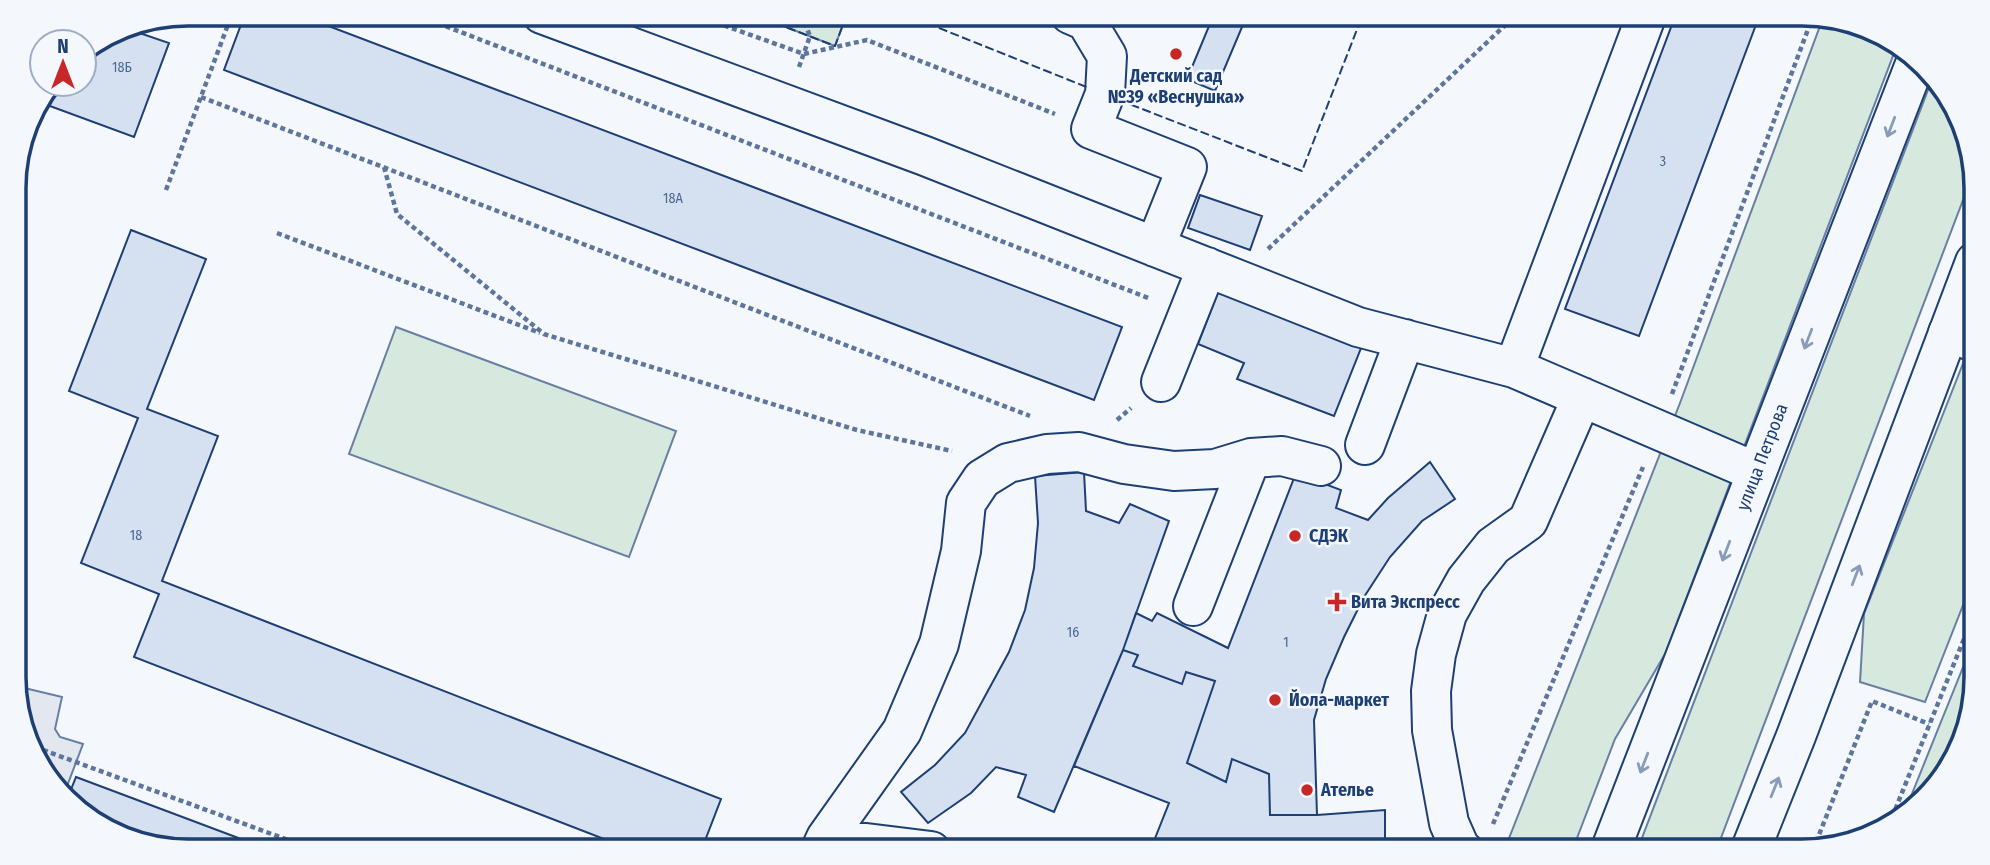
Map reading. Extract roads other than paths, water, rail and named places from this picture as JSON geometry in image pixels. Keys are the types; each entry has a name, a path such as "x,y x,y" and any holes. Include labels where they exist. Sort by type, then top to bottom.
{"main road":[{"path":"1090,26 1107,56 1105,94 1091,129 1187,167 1155,247"},
{"path":"1514,368 1642,26"},
{"path":"577,27 925,156 1358,327 1514,368 1756,472"},
{"name":"улица Петрова","path":"1615,838 1912,71"},
{"path":"1161,382 1188,314 1222,273"},
{"path":"1755,838 1961,338"},
{"path":"1365,445 1405,339"},
{"path":"1456,838 1449,823 1432,730 1431,691 1436,654 1447,614 1466,580 1493,546 1528,521 1582,397"},
{"path":"827,839 902,731 939,644 961,551 966,503 982,479 1008,463 1047,454 1079,452 1124,464 1174,471 1215,469 1251,458 1282,456 1321,466"},
{"path":"1193,606 1251,458"}],"place":[{"name":"Детский сад №39 «Веснушка»","path":"1176,54"},
{"name":"СДЭК","path":"1295,536"},
{"name":"Вита Экспресс","path":"1337,602"},
{"name":"Йола-маркет","path":"1275,700"},
{"name":"Ателье","path":"1307,790"}]}
